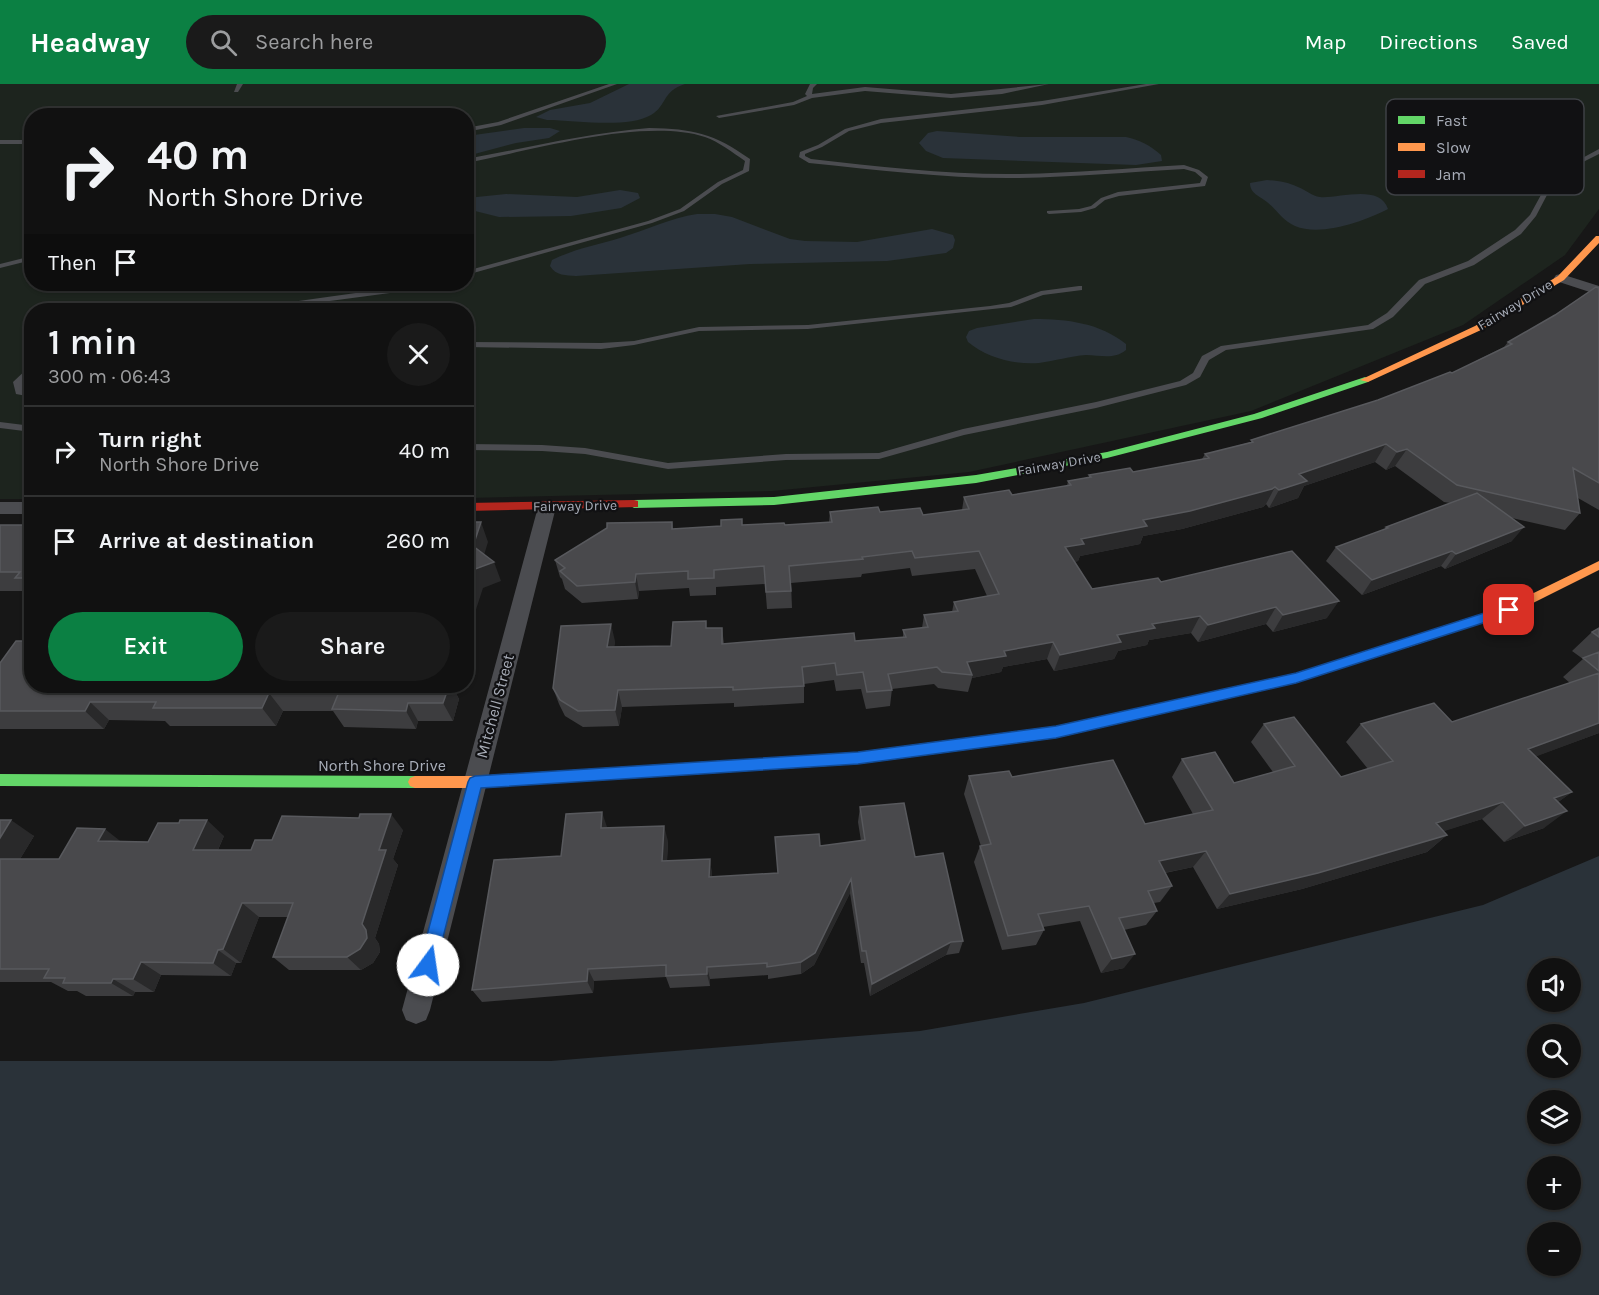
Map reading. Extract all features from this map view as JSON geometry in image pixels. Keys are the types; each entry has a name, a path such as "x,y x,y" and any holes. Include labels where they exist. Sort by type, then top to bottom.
{"street":[{"name":"Fairway Drive","path":"474,507 774,501 976,479 1107,455 1258,416 1380,375 1478,328 1561,278 1599,238"},
{"path":"1561,278 1599,291"},
{"name":"Mitchell Street","path":"416,1010 547,507"},
{"path":"0,508 24,508"},
{"name":"North Shore Drive","path":"0,780 475,782 858,758 1056,732 1296,678 1509,610 1599,565"}],"lane":[{"path":"236,91 240,84"},
{"path":"474,129 499,124 614,84"},
{"path":"811,96 808,94 810,87 814,84"},
{"path":"719,116 794,103 811,96 865,89 968,95 1046,84"},
{"path":"1049,212 1094,207 1103,199 1118,194 1203,185 1206,178 1197,171 1184,167 1020,176 922,172 809,161 802,157 802,153 820,146 847,130 881,121 1042,103 1156,84"},
{"path":"474,159 588,137 648,131 704,135 735,150 748,160 746,171 720,183 682,210 650,222 474,271"},
{"path":"0,142 24,142"},
{"path":"1584,160 1599,152"},
{"path":"474,447 585,451 668,466 786,457 879,456 963,432 1096,405 1183,383 1197,375 1205,358 1224,348 1370,327 1390,315 1422,282 1471,263 1518,232 1533,216 1544,195"},
{"path":"0,266 24,260"},
{"path":"474,344 601,346 634,344 699,329 808,327 990,308 1011,305 1041,293 1079,288"},
{"path":"300,303 390,291"},
{"path":"24,376 17,382 19,392 24,393"},
{"path":"0,425 24,428"}],"shaded area":[{"path":"0,84 1599,84 1599,209 1565,255 1463,325 1251,411 969,472 772,491 474,498 474,303 24,303 24,499 0,499"},
{"path":"629,84 685,84 672,91 651,115 629,122 600,123 547,120 536,117 550,110 590,103"},
{"path":"524,128 550,128 560,131 549,138 516,143 474,154 474,135"},
{"path":"937,131 1020,137 1126,137 1153,148 1161,155 1162,161 1136,165 943,158 926,151 919,143 928,133"},
{"path":"1267,180 1290,184 1320,197 1357,194 1376,196 1388,209 1343,226 1330,229 1306,229 1287,221 1250,187 1250,183"},
{"path":"620,190 638,193 640,198 621,208 571,216 499,217 474,211 474,197 506,194 577,197"},
{"path":"697,214 732,217 790,239 805,241 857,242 932,229 953,235 955,240 953,248 946,253 887,261 750,264 576,276 558,273 550,266 552,260 569,253"},
{"path":"1034,319 1071,321 1094,327 1126,344 1126,350 1112,356 1086,355 1039,363 1020,363 992,356 976,348 968,342 966,337 969,331 977,328"},
{"path":"1599,856 1599,1295 0,1295 0,1061 551,1061 920,1031 1084,1003 1483,905"}],"building":[{"path":"1596,287 1599,288 1599,483 1573,468 1580,513 1457,485 1407,449 1397,452 1386,444 1299,474 1307,481 1279,490 1275,487 1190,511 1143,520 1147,526 1081,539 1084,544 1065,547 1092,589 1158,578 1161,582 1292,551 1339,601 1283,615 1276,607 1208,625 1200,616 1152,624 1155,628 1117,635 1121,642 1060,655 1053,642 1004,651 1006,656 967,662 972,675 942,672 937,667 888,674 892,690 867,692 863,672 837,675 835,663 802,667 804,686 733,690 733,687 618,690 615,710 578,711 560,700 553,688 561,626 611,624 607,647 671,646 673,622 706,621 706,628 722,628 722,644 854,633 855,641 906,637 903,630 928,627 924,615 958,611 954,602 999,594 979,551 915,558 912,551 862,557 863,559 789,566 791,591 766,592 764,566 714,570 714,578 688,579 688,571 636,574 635,582 577,586 560,571 565,568 555,560 607,528 607,523 672,522 672,529 721,526 721,520 742,519 742,525 784,523 785,525 832,522 830,512 878,507 880,512 920,508 923,515 969,509 964,497 1009,490 1012,495 1071,485 1068,481 1091,477 1089,475 1130,468 1133,472 1209,458 1205,454 1253,442 1251,440 1378,400 1452,373 1512,344 1508,342 1555,315"},
{"path":"1477,493 1524,527 1456,554 1452,551 1372,580 1336,547 1388,528 1386,527"},
{"path":"474,522 481,522 474,543"},
{"path":"0,525 24,525 24,578 15,578 20,572 0,572"},
{"path":"474,547 494,562 475,569 474,572"},
{"path":"1599,628 1599,637 1592,632"},
{"path":"16,641 24,641 24,693 269,693 262,708 153,708 156,702 90,702 85,711 0,711 0,663"},
{"path":"1599,652 1599,671 1583,658"},
{"path":"1599,673 1599,723 1528,749 1572,792 1554,798 1567,811 1525,826 1503,802 1436,823 1447,835 1318,873 1230,894 1206,851 1159,861 1172,886 1148,891 1157,911 1119,918 1135,954 1112,959 1089,906 1038,914 1044,930 1008,936 980,846 991,844 969,776 1009,771 1012,777 1113,760 1145,824 1213,810 1182,759 1215,752 1234,783 1295,766 1264,724 1294,717 1341,777 1393,761 1361,724 1434,703 1452,722"},
{"path":"339,693 447,693 443,703 408,703 406,711 332,709"},
{"path":"904,803 915,857 943,853 963,941 951,942 872,984 866,951 862,951 851,879 815,953 801,962 767,967 767,963 707,967 707,974 666,976 666,965 588,969 587,981 472,990 494,860 561,856 566,814 602,812 601,828 664,826 662,861 710,859 709,877 778,873 775,837 819,834 820,846 865,840 860,807"},
{"path":"360,814 391,814 379,850 386,850 362,924 367,938 360,949 347,957 273,957 293,903 242,903 223,949 218,950 213,963 141,962 133,979 113,979 111,983 63,983 65,978 44,978 49,969 0,969 0,859 59,859 77,828 105,829 98,841 148,842 158,823 179,823 180,820 207,820 193,850 251,850 255,840 272,840 282,816 359,818"},
{"path":"0,820 11,820 0,838"}],"traffic: fast":[{"path":"634,504 774,501 976,479 1107,455 1258,416 1365,380"},
{"path":"812,761 858,758 1056,732 1234,692"},
{"path":"0,780 415,782"}],"traffic: slow":[{"path":"1365,380 1478,328 1561,278 1599,238"},
{"path":"1406,643 1509,610 1599,565"},
{"path":"415,782 475,782 812,761"}],"traffic: jam":[{"path":"474,507 634,504"},
{"path":"1234,692 1296,678 1406,643"}],"route":[{"path":"428,965 475,782 858,758 1056,732 1296,678 1509,610"}]}
